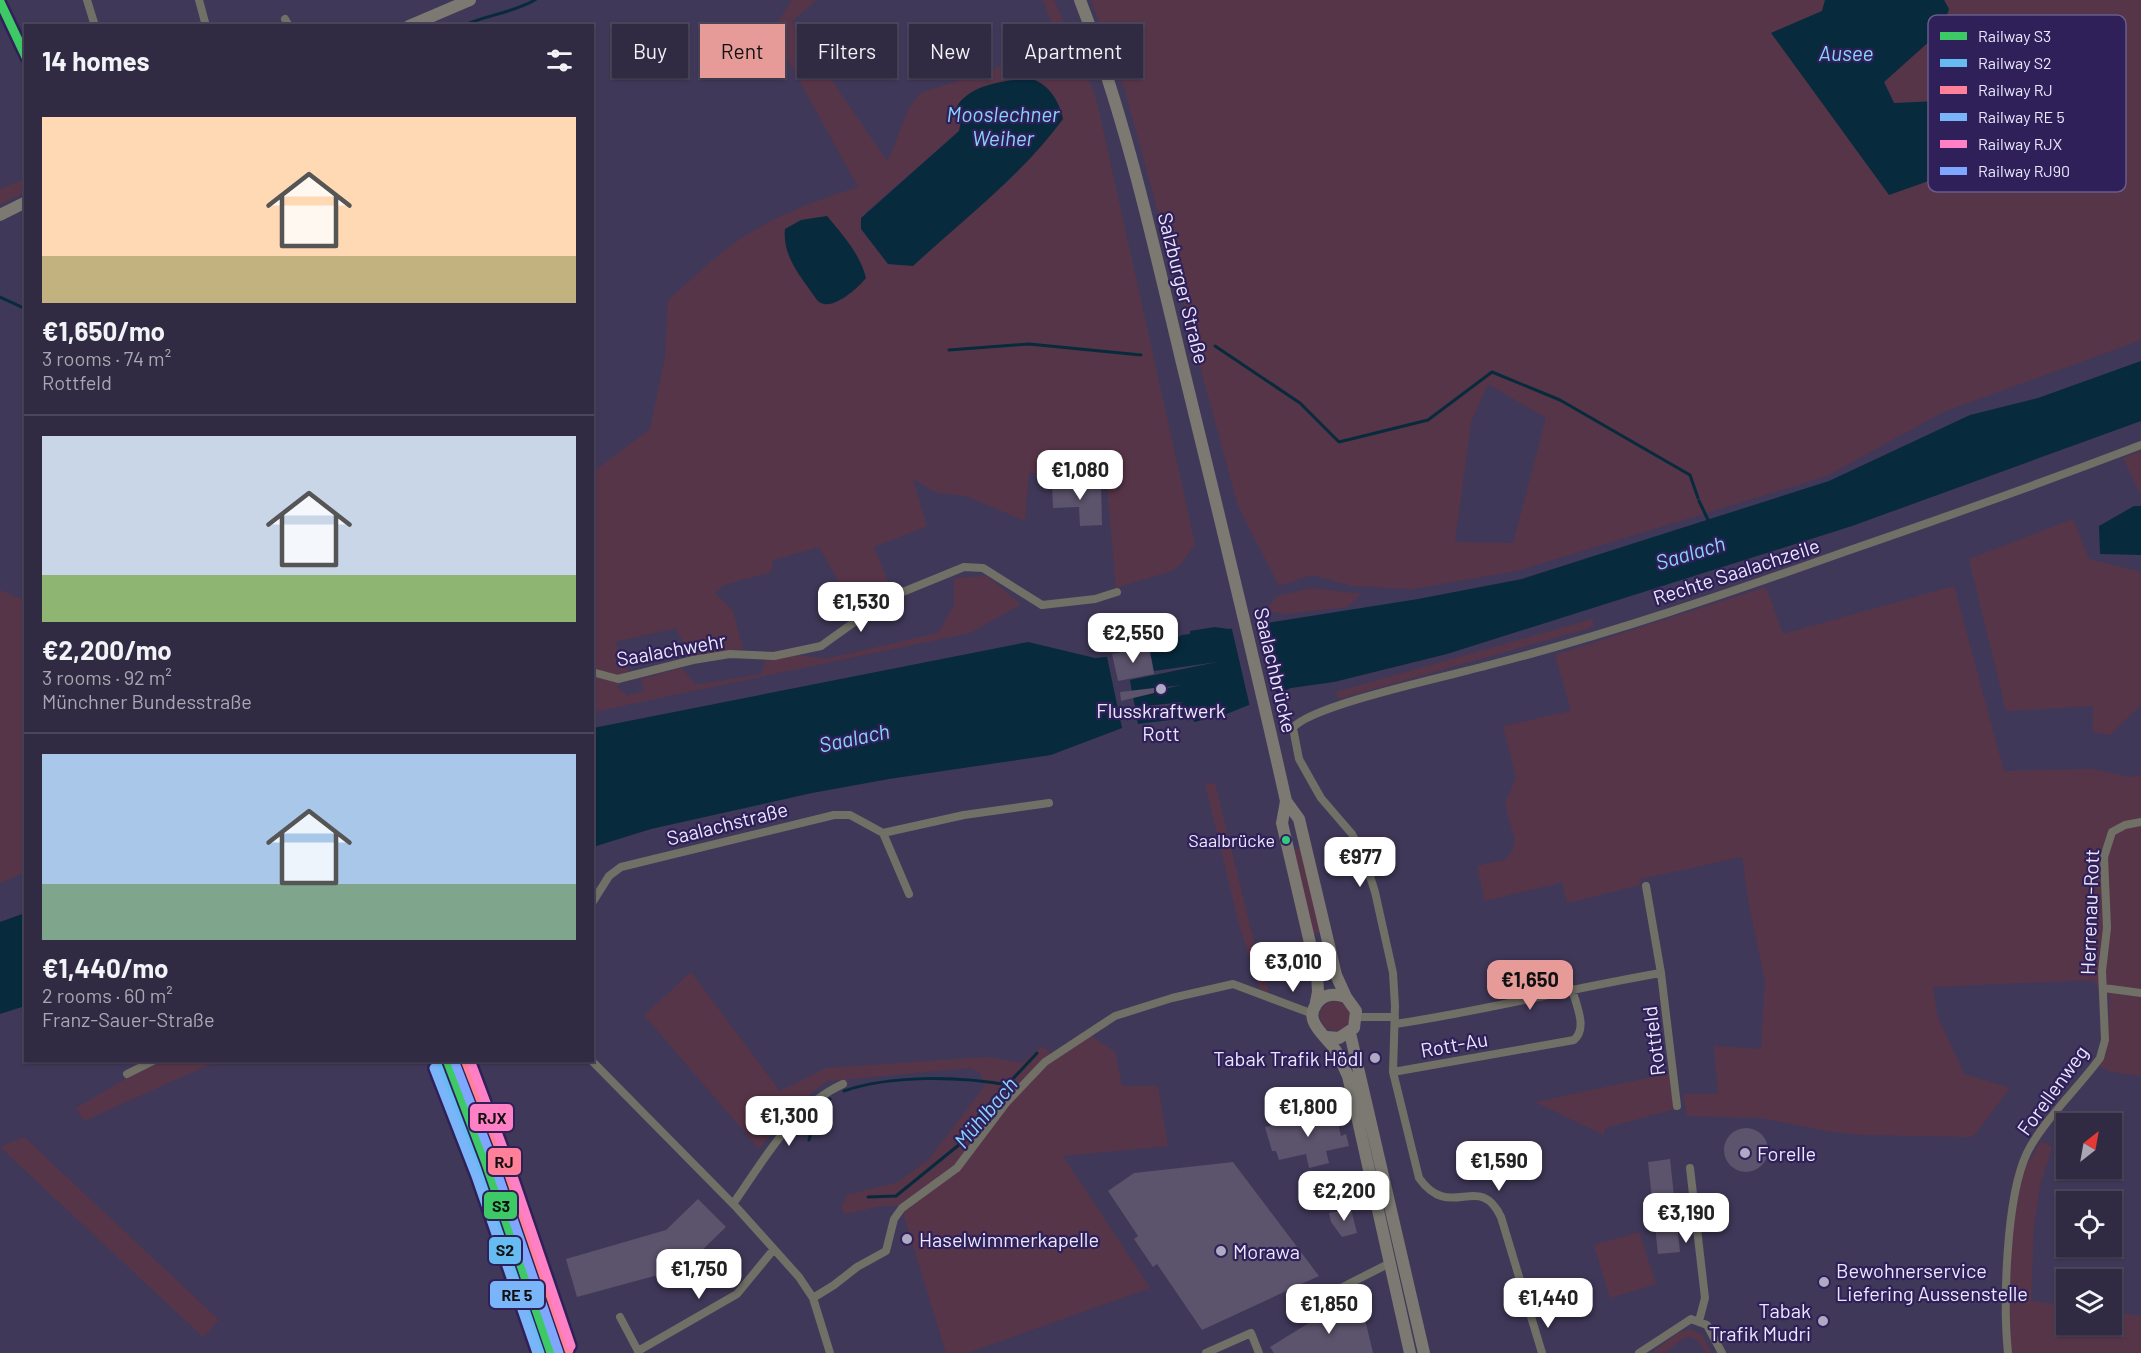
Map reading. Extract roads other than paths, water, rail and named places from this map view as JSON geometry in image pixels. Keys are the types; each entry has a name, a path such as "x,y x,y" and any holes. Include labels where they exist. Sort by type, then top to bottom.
{"main road":[{"path":"414,24 470,0"},
{"name":"Salzburger Straße","path":"1080,0 1118,110 1237,589"},
{"path":"0,215 24,203"},
{"name":"Saalachbrücke","path":"1237,589 1286,801"},
{"path":"1286,801 1299,819 1336,975 1346,997 1354,1006 1357,1017 1350,1033 1424,1353"},
{"path":"1286,801 1282,823 1318,983 1314,1010 1317,1030 1327,1037 1348,1076 1410,1353"},
{"path":"1314,1010 1325,997 1332,995 1346,997"},
{"path":"1327,1037 1339,1038 1350,1033"}],"street":[{"path":"87,0 94,24"},
{"path":"199,0 205,24"},
{"name":"Rechte Saalachzeile","path":"1542,1353 1501,1217 1495,1205 1482,1196 1470,1195 1447,1199 1437,1196 1427,1189 1419,1178 1393,1072 1395,1020 1393,973 1364,857 1352,834 1321,798 1309,779 1299,759 1293,728 1298,721 1334,706 1513,659 1719,597 2034,486 2141,445"},
{"name":"Saalachwehr","path":"594,673 618,679 693,660 730,654 774,656 821,646 888,598 964,567 983,568 1042,605 1095,599 1117,592"},
{"path":"909,894 882,833 924,822 1049,802"},
{"name":"Saalachstraße","path":"594,900 609,876 621,867 695,847 834,815 850,815 882,833"},
{"name":"Herrenau-Rott","path":"2141,822 2125,825 2112,832 2107,842 2104,856 2107,928 2103,971 2104,988 2141,993"},
{"name":"Rottfeld","path":"1646,886 1661,973 1677,1106"},
{"path":"1357,1017 1395,1020 1452,1016 1572,989 1661,973"},
{"path":"813,1298 834,1286 857,1267 886,1251 894,1219 902,1208 957,1168 1006,1103 1045,1062 1098,1026 1131,1010 1233,984 1314,1010"},
{"name":"Forellenweg","path":"2008,1353 2004,1319 2014,1198 2027,1153 2100,1058 2105,1040 2104,988"},
{"name":"Rott-Au","path":"1393,1072 1574,1040 1580,1034 1581,1026 1572,989"},
{"path":"127,1074 151,1062"},
{"path":"593,1062 735,1206 799,1277 813,1298 830,1353"},
{"path":"735,1206 795,1117 827,1091 843,1084"},
{"path":"1690,1168 1705,1298 1699,1321"},
{"path":"620,1317 638,1352 737,1294 774,1249"},
{"path":"1329,1294 1384,1266 1391,1265"},
{"path":"1639,1353 1691,1319 1707,1326 1721,1351"},
{"path":"1206,1353 1251,1333 1259,1353"}],"water":[{"name":"Ausee","path":"1825,0 1944,0 1949,9 1947,15 1928,15 1928,43 1884,82 1894,103 1928,101 1928,181 1889,195 1771,33 1822,11"},
{"name":"Mooslechner Weiher","path":"1027,78 1046,87 1055,98 1063,119 1011,178 913,266 888,264 861,229 861,218 959,131 962,116 957,106 963,99 988,85"},
{"path":"827,216 855,253 866,278 843,298 829,304 822,304 799,275 790,258 785,229 801,220"},
{"name":"Saalach","path":"2141,361 2141,421 1852,526 1447,654 1334,682 1291,688 1224,715 1194,722 1193,717 1138,724 1136,714 1184,702 1135,707 1133,697 1181,685 1132,692 1130,680 1217,662 1154,671 1150,651 1182,635 1190,634 1190,631 1215,627 1229,629 1418,599 1522,579 1829,481 1970,415 2038,398"},
{"path":"2134,506 2141,506 2141,555 2100,554 2099,526"},
{"name":"Saalach","path":"1028,642 1095,658 1107,657 1122,728 1051,755 812,793 651,829 594,847 594,728"},
{"path":"24,913 24,1006 0,1014 0,922"}],"waterway":[{"name":"Mühlbach","path":"467,24 535,0"},
{"name":"Mühlbach","path":"0,297 24,308"},
{"path":"949,350 1029,344 1141,355"},
{"path":"1215,346 1300,403 1339,442 1428,420 1492,372 1560,400 1690,475 1698,498"},
{"name":"Saalach","path":"1699,501 1710,524"},
{"name":"Mühlbach","path":"868,1197 896,1196 960,1144 979,1115 1037,1053"},
{"path":"844,1091 882,1082 925,1079 968,1080 1007,1085"},
{"path":"809,1140 815,1117 830,1099"}],"rail line":[{"name":"S3","path":"0,2 24,53"},
{"name":"S3","path":"448,1062 486,1163 551,1353"},
{"name":"RJ90","path":"455,1062 496,1169 559,1353"},
{"name":"RJ","path":"466,1062 506,1166 569,1350"},
{"name":"RJX","path":"471,1062 506,1156 571,1346"},
{"name":"S2","path":"437,1064 476,1167 540,1353"}],"place":[{"name":"Flusskraftwerk Rott","path":"1161,689"},
{"name":"Saalbrücke","path":"1286,840"},
{"name":"Tabak Trafik Hödl","path":"1375,1058"},
{"name":"Forelle","path":"1745,1153"},
{"name":"Haselwimmerkapelle","path":"907,1239"},
{"name":"Morawa","path":"1221,1251"},
{"name":"Bewohnerservice Liefering Aussenstelle","path":"1824,1282"},
{"name":"Tabak Trafik Mudri","path":"1823,1321"}]}
